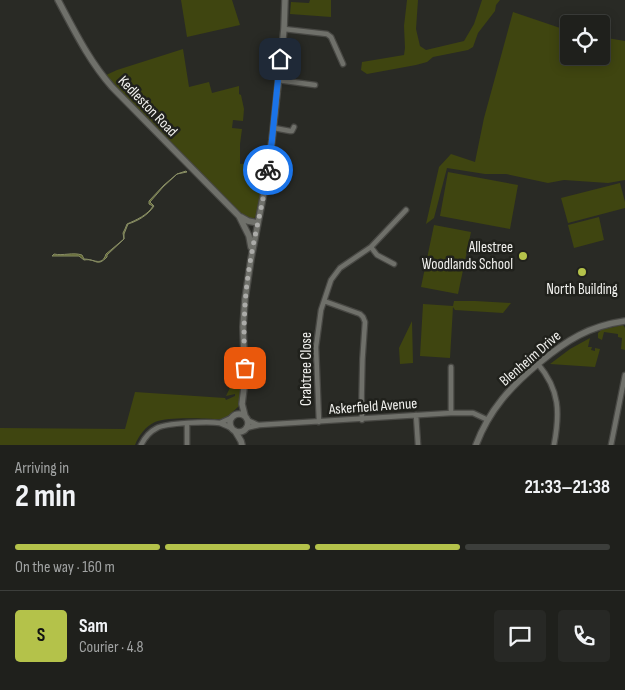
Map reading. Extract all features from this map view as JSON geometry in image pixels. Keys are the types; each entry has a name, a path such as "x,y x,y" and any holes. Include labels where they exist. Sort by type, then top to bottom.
{"street":[{"name":"Kedleston Road","path":"58,0 100,74 239,216 258,226 252,252 244,313 246,380 242,404 234,416"},
{"path":"244,226 258,226 266,182 274,128 285,0"},
{"path":"284,29 327,34 331,37 344,64"},
{"path":"278,80 314,86"},
{"path":"274,128 292,131 294,127"},
{"name":"Crabtree Close","path":"319,422 316,347 318,321 331,280 337,272 371,247 406,210"},
{"name":"Kedleston Road","path":"239,216 251,241 252,252"},
{"path":"394,222 399,226"},
{"path":"371,247 377,255 394,264"},
{"path":"387,260 391,255"},
{"path":"324,301 360,314 365,322 361,383 362,420"},
{"name":"Blenheim Drive","path":"476,445 488,420 509,390 538,364 568,341 583,333 608,324 625,321"},
{"path":"538,364 550,381 556,398 557,423 554,445"},
{"path":"451,413 452,370"},
{"path":"611,445 625,375"},
{"name":"Kedleston Road","path":"242,404 246,418"},
{"name":"Askerfield Avenue","path":"245,429 259,426 451,413 473,414 488,420"},
{"path":"141,445 145,437 162,426 220,423 240,414 259,426"},
{"path":"416,415 418,445"},
{"path":"234,416 230,422 241,443"},
{"path":"241,443 248,424 246,418"},
{"path":"220,423 241,432 245,429"},
{"path":"187,445 188,424"}],"shaded area":[{"path":"181,0 232,0 240,25 187,37"},
{"path":"310,0 331,0 331,17 290,14 291,2 309,3"},
{"path":"407,0 418,0 416,29 420,46 426,50 464,41 474,24 482,0 500,0 496,5 495,11 478,33 473,47 468,50 433,57 427,62 416,65 367,74 361,70 362,62 404,55 404,26"},
{"path":"513,12 560,28 560,65 610,65 610,38 625,41 625,180 608,183 564,180 548,183 506,174 485,174 447,168 434,218 426,224 439,167 451,154 475,162 484,118"},
{"path":"183,49 189,87 209,82 212,93 239,86 239,94 241,95 244,109 243,121 233,120 232,128 242,129 240,164 267,161 258,211 253,219 241,215 104,76"},
{"path":"448,172 518,185 510,229 440,216"},
{"path":"177,174 150,202 154,206 143,216 153,206 149,204 149,201"},
{"path":"620,183 625,208 568,223 561,198"},
{"path":"142,217 128,224 124,239 123,233 127,224"},
{"path":"599,217 604,240 574,248 568,225"},
{"path":"434,225 471,232 458,294 421,287"},
{"path":"124,239 101,262 84,260 79,256 52,256 54,254 79,254 84,259 100,261"},
{"path":"454,301 511,303 503,313 455,310 453,307 450,358 420,356 423,304 453,306"},
{"path":"412,321 413,363 400,364 399,348"},
{"path":"623,325 625,328 625,350 621,349 622,338 618,337 618,334 604,332 602,340 598,338 598,333 601,330"},
{"path":"590,338 588,347 592,347 591,350 595,351 595,348 600,349 595,367 550,364 570,349"},
{"path":"240,367 243,367 243,388 240,390 239,406 227,417 221,419 178,418 161,420 148,426 135,445 0,445 0,428 125,429 135,392 225,398 226,400 235,396 235,394 226,396"}],"way so far":[{"path":"245,368 243,328 245,299 268,170"}],"place":[{"name":"Allestree Woodlands School","path":"523,256"},
{"name":"North Building","path":"582,272"}],"route":[{"path":"268,170 280,59"}]}
